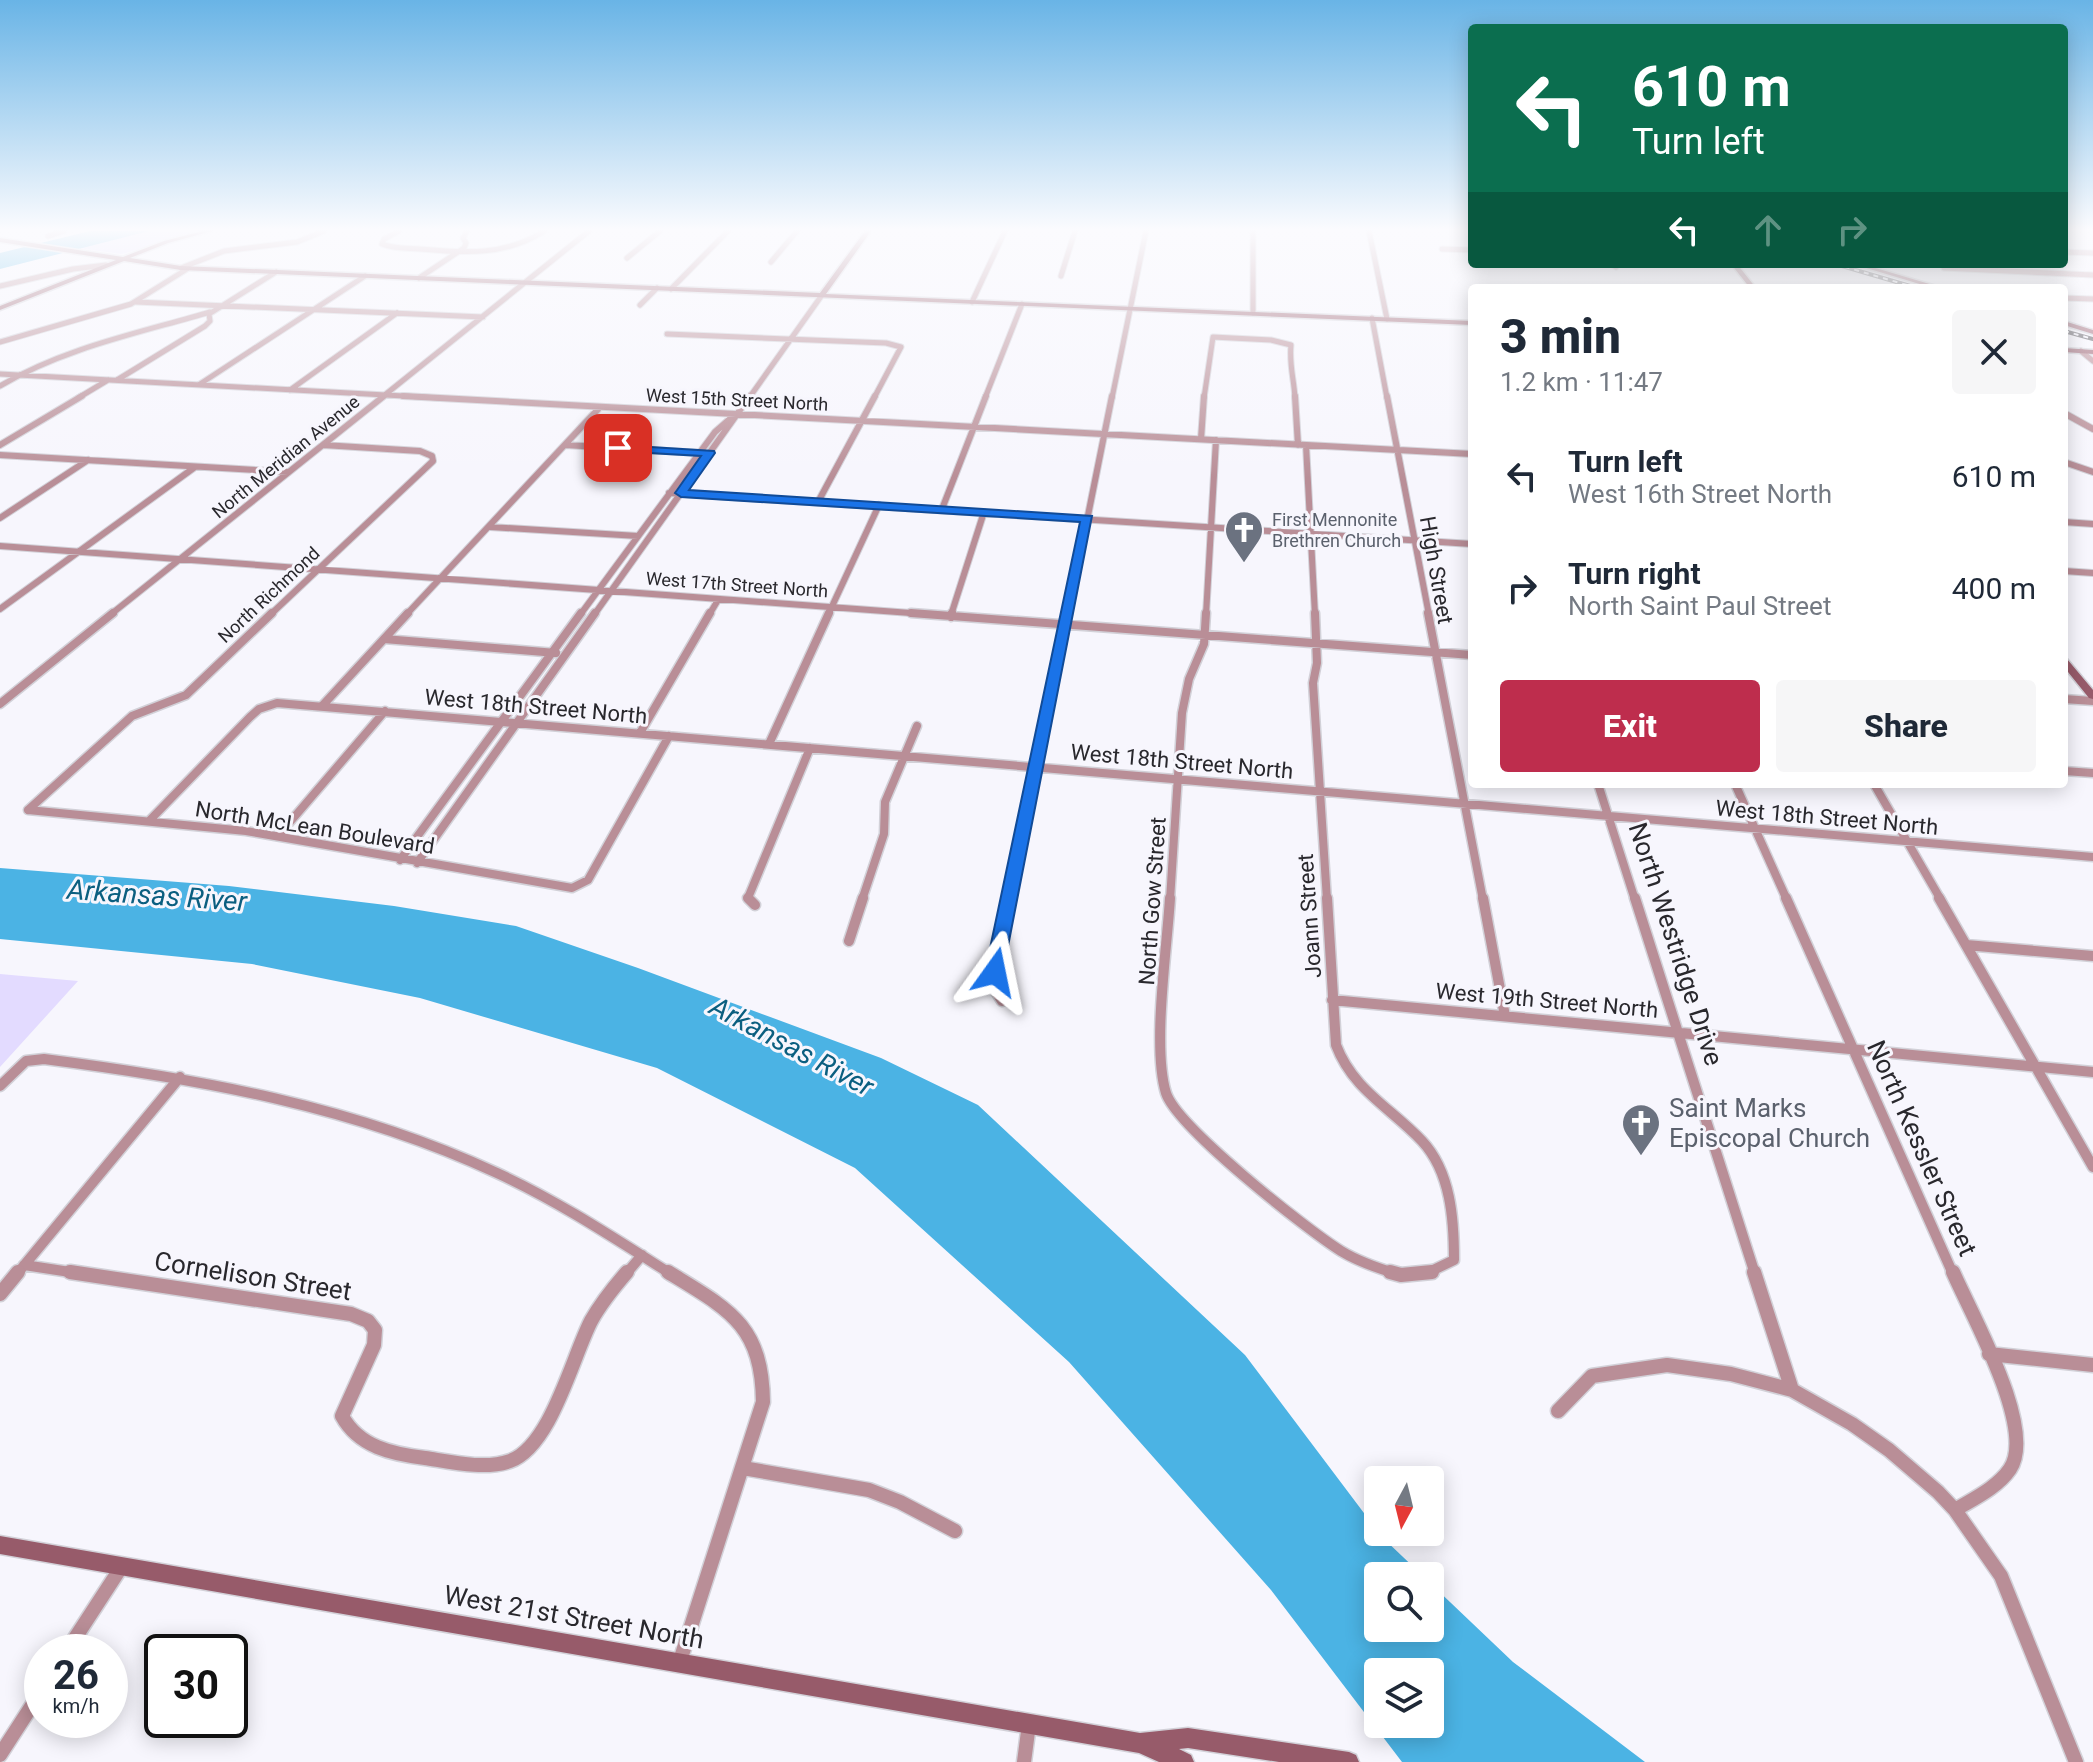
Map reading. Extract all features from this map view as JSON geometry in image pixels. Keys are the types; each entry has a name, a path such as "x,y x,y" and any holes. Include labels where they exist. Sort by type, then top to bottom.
{"street":[{"path":"0,342 98,313"},
{"path":"0,386 62,355 206,313"},
{"path":"117,380 205,326 210,321 210,313"},
{"path":"199,385 308,313"},
{"path":"290,390 397,313"},
{"path":"402,313 483,317"},
{"name":"North Meridian Avenue","path":"0,704 488,313"},
{"path":"417,863 809,313"},
{"path":"942,509 1018,313"},
{"path":"1002,1001 992,985 1130,313"},
{"path":"1258,313 1468,323"},
{"path":"1386,313 1387,319"},
{"name":"High Street","path":"1372,318 1462,804 1505,1016"},
{"path":"2068,324 2093,332"},
{"path":"667,334 854,341 901,347 818,502"},
{"name":"Joann Street","path":"1201,439 1213,337 1288,343 1291,347 1289,370 1294,379 1311,534 1317,643 1313,683 1336,1045 1350,1080 1425,1145 1445,1187 1454,1260 1445,1267 1419,1275 1403,1275 1376,1268"},
{"path":"2068,350 2093,352"},
{"path":"2081,351 2093,361"},
{"name":"West 15th Street North","path":"0,374 1468,454"},
{"path":"0,445 108,380"},
{"path":"322,706 600,407"},
{"path":"400,860 699,453 715,432 735,414"},
{"path":"2068,415 2093,429"},
{"name":"North Gow Street","path":"1216,440 1205,635 1199,661 1189,679 1182,713 1160,1058 1167,1096 1175,1111 1293,1216 1336,1249 1376,1268"},
{"name":"North Richmond","path":"28,810 132,716 186,695 433,461 432,456 420,451 323,445"},
{"path":"565,445 709,453"},
{"path":"0,455 288,472"},
{"path":"0,518 88,460"},
{"path":"2068,463 2093,472"},
{"path":"2,605 195,467"},
{"path":"669,493 1468,544"},
{"path":"769,744 879,505"},
{"path":"951,617 984,512"},
{"path":"2068,522 2093,524"},
{"path":"490,527 649,537"},
{"name":"West 17th Street North","path":"0,546 1468,655"},
{"path":"2068,571 2093,573"},
{"path":"640,733 718,600"},
{"path":"384,639 565,653"},
{"path":"2068,666 2093,698"},
{"path":"2068,699 2093,698"},
{"name":"West 18th Street North","path":"150,820 250,717 268,705 322,706 2093,857"},
{"path":"278,836 385,711"},
{"path":"849,941 884,834 885,802 917,726"},
{"name":"North McLean Boulevard","path":"28,810 150,820 278,836 572,888 581,885 590,876 669,736"},
{"path":"755,905 748,898 810,748"},
{"path":"2068,771 2093,773"},
{"name":"North Westridge Drive","path":"1599,788 1792,1390"},
{"name":"North Kessler Street","path":"1737,788 2011,1403 2019,1433 2018,1457 2012,1468 1992,1485 1955,1510"},
{"path":"1876,788 2093,1167"},
{"path":"1966,945 2093,956"},
{"name":"West 19th Street North","path":"1332,1000 2093,1072"},
{"path":"0,1086 26,1061 44,1059 180,1077 318,1109 432,1146 532,1190 642,1255 733,1314 752,1337 762,1360 763,1402 679,1664"},
{"path":"0,1294 180,1077"},
{"name":"Cornelison Street","path":"24,1265 351,1314 368,1321 375,1330 374,1345 342,1416 346,1431 373,1448 485,1465 503,1464 521,1456 539,1436 591,1321 610,1291 642,1255"},
{"path":"1989,1354 2093,1365"},
{"path":"1558,1411 1592,1376 1667,1365 1731,1374 1792,1390 1889,1450 1955,1510 2001,1576 2076,1762"},
{"path":"743,1468 869,1490 900,1502 955,1531"},
{"name":"West 21st Street North","path":"0,1545 1139,1743 1184,1762"},
{"path":"78,1634 122,1566"},
{"path":"0,1755 24,1718"},
{"path":"1024,1762 1029,1724"},
{"name":"West 21st Street North","path":"1139,1743 1188,1738 1349,1762"}],"shaded area":[{"path":"0,974 78,981 0,1067"}],"water":[{"name":"Arkansas River","path":"0,868 229,886 394,906 516,926 881,1058 978,1105 1245,1355 1364,1513 1364,1546 1391,1546 1408,1562 1364,1562 1364,1642 1444,1642 1444,1596 1513,1662 1645,1762 1402,1762 1384,1738 1444,1738 1444,1658 1364,1658 1364,1712 1271,1590 1069,1362 855,1168 657,1068 420,998 252,964 0,939"}],"railway":[{"path":"2068,332 2093,339"}],"place":[{"name":"First Mennonite Brethren Church","path":"1244,564"},
{"name":"Saint Marks Episcopal Church","path":"1641,1157"}],"route":[{"path":"618,448 709,453 681,493 1087,519 995,972"}]}
